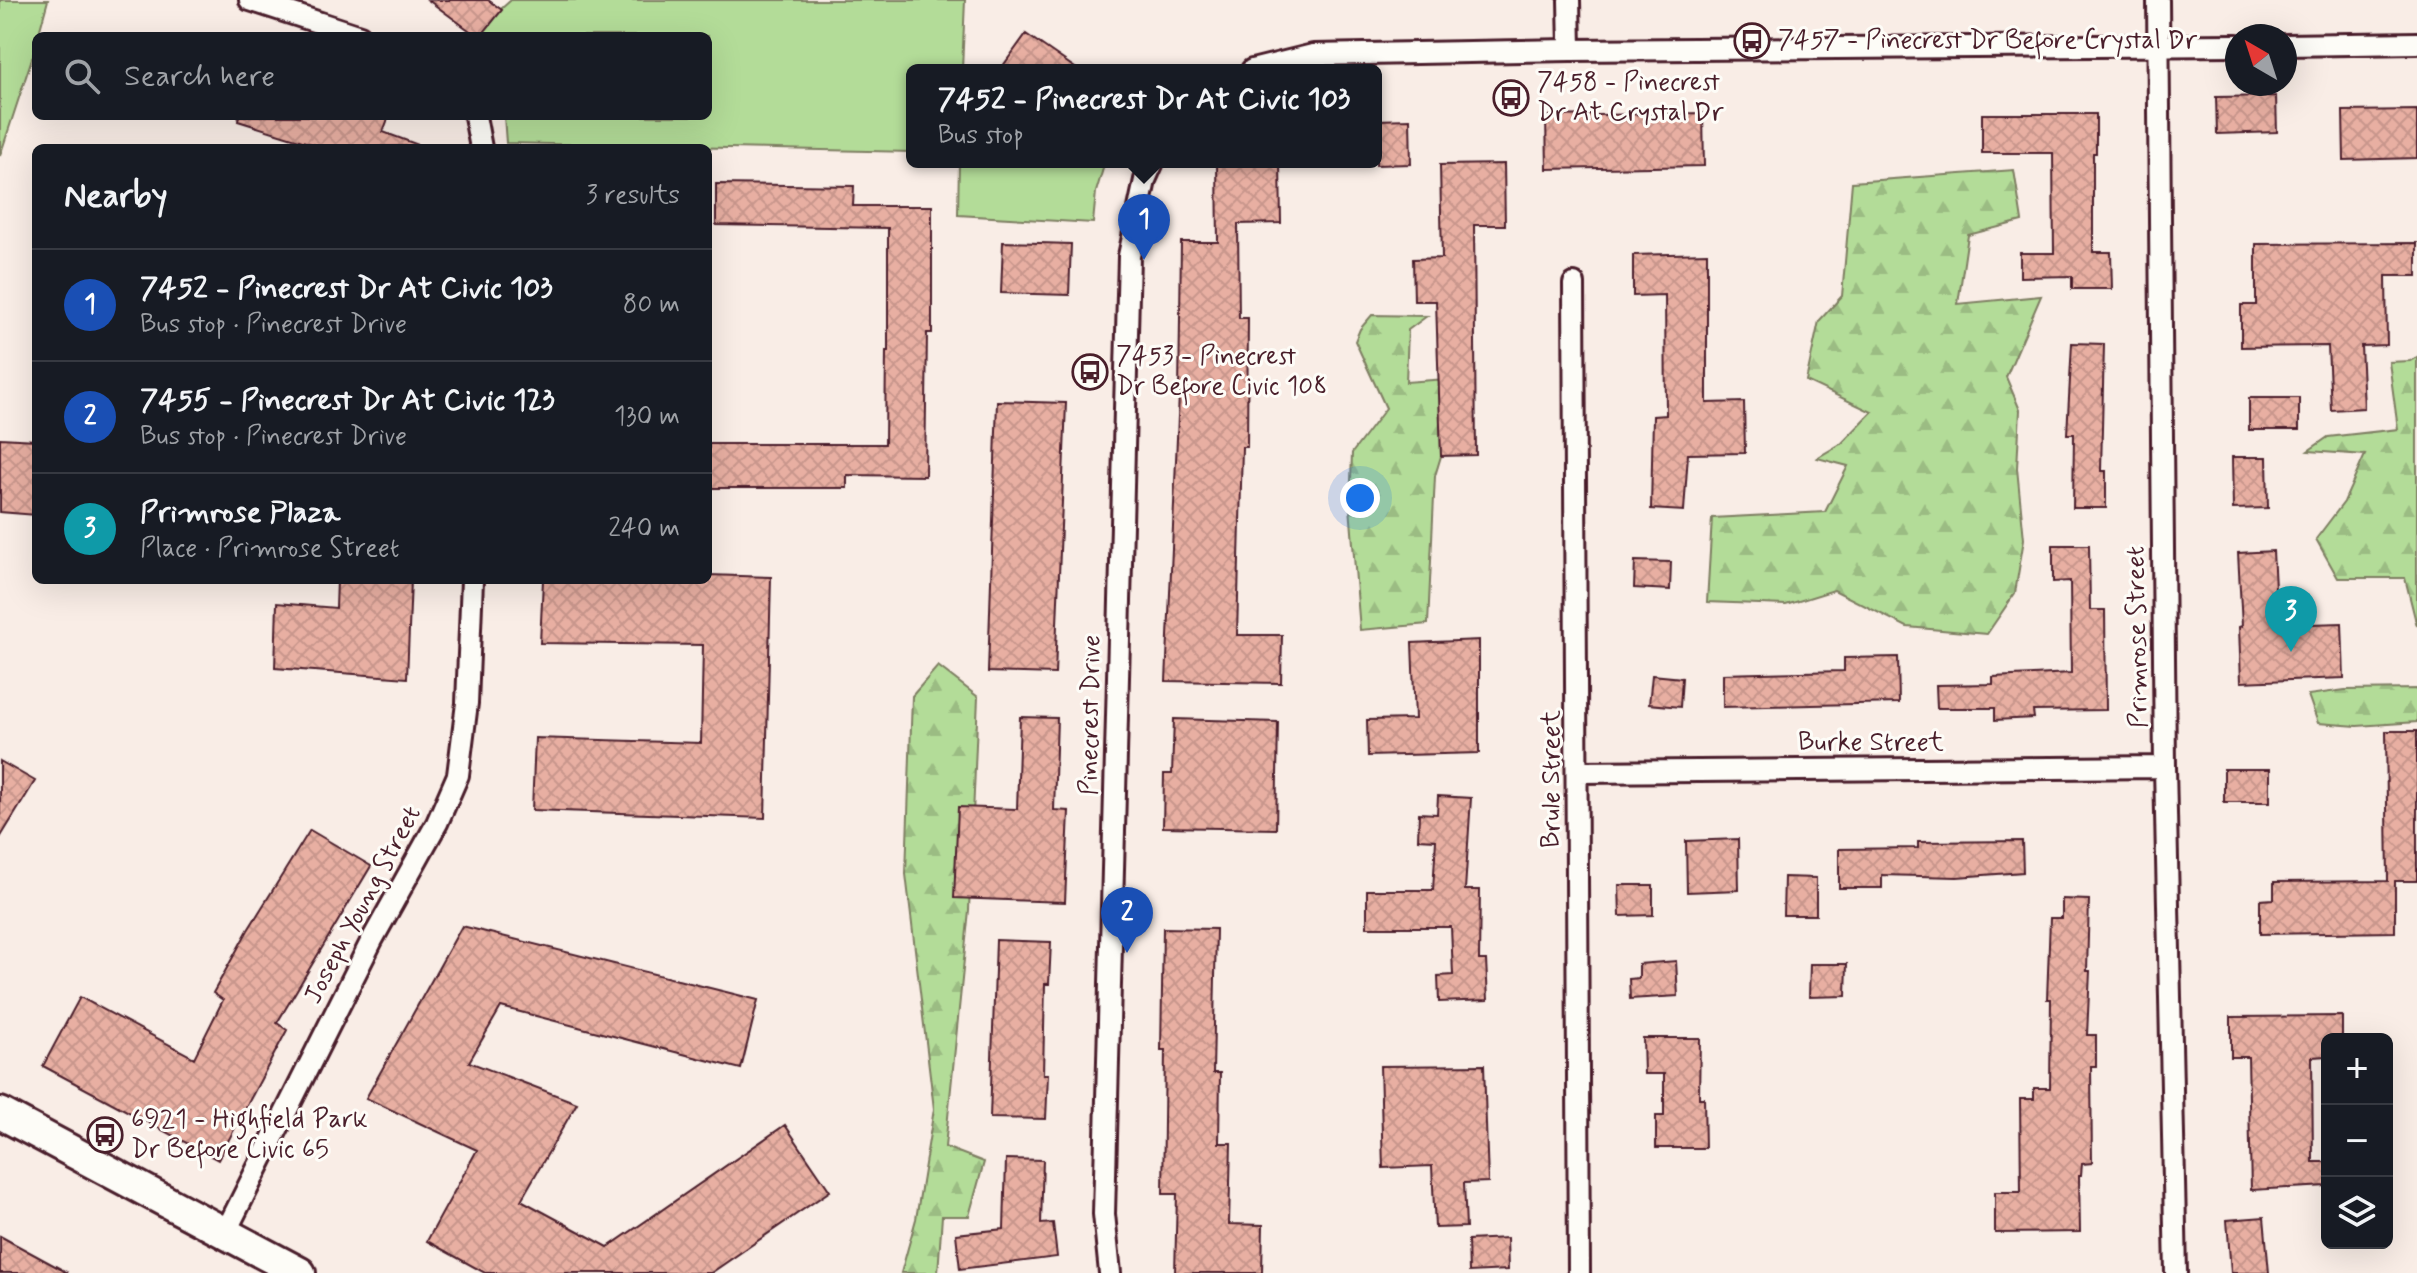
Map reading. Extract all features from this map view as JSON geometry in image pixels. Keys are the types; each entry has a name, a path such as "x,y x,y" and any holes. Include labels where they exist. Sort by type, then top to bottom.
{"street":[{"path":"250,0 348,32"},
{"path":"1569,0 1570,50"},
{"name":"Primrose Street","path":"2158,0 2165,767 2176,1273"},
{"path":"2297,45 2417,43"},
{"path":"1276,64 1313,55 2225,45"},
{"path":"476,120 480,144"},
{"name":"Pinecrest Drive","path":"1110,1273 1104,1214 1129,256 1150,168"},
{"name":"Brule Street","path":"1574,284 1579,1273"},
{"name":"Joseph Young Street","path":"225,1233 372,940 437,823 458,775 467,703 472,584"},
{"name":"Burke Street","path":"1578,772 2165,767"},
{"path":"0,1113 300,1273"}],"green space":[{"path":"0,0 48,0 39,32 32,32 32,58 0,156"},
{"path":"511,0 965,0 962,64 906,64 906,152 712,148 712,144 506,143 504,120 712,120 712,32 475,32"},
{"path":"959,168 1103,168 1096,192 1093,223 958,215"},
{"path":"2014,170 2022,221 1968,235 1958,304 2041,296 2006,377 2020,410 2017,468 2024,539 2015,593 1987,634 1907,627 1834,590 1786,605 1707,602 1712,518 1825,512 1848,466 1817,458 1842,443 1872,412 1806,381 1819,321 1842,296 1852,182"},
{"path":"1372,315 1427,316 1408,330 1406,382 1461,378 1440,413 1441,456 1435,476 1428,624 1360,630 1350,507 1352,453 1386,408 1355,341"},
{"path":"2417,357 2417,626 2405,578 2338,578 2316,539 2344,502 2365,455 2308,451 2328,437 2398,429 2389,362 2410,361"},
{"path":"938,666 978,697 969,910 945,1147 984,1162 969,1216 942,1216 938,1273 901,1273 916,1219 934,1109 906,874 912,696"},
{"path":"2417,689 2417,722 2357,726 2318,723 2308,695 2345,690"}],"building":[{"path":"428,0 488,0 502,10 484,32 472,32"},
{"path":"1026,34 1069,64 1004,64"},
{"path":"2276,96 2277,132 2217,134 2216,97"},
{"path":"2417,110 2417,158 2344,160 2343,111"},
{"path":"1703,113 1704,166 1547,169 1546,116"},
{"path":"1982,114 2096,114 2093,252 2111,252 2112,289 2072,289 2072,276 2020,277 2020,253 2054,253 2053,153 1982,153"},
{"path":"1410,119 1411,164 1382,165 1382,120"},
{"path":"388,120 383,132 416,144 312,144 238,121"},
{"path":"1504,164 1505,225 1474,225 1476,455 1441,456 1436,301 1414,301 1413,259 1442,258 1440,165"},
{"path":"1217,168 1280,168 1281,223 1238,224 1239,318 1248,318 1247,447 1242,447 1237,635 1282,635 1281,683 1166,681 1179,394 1181,242 1218,242"},
{"path":"716,184 854,186 853,206 932,206 932,333 927,333 925,476 847,475 847,488 712,488 712,444 885,444 888,351 888,228 716,225"},
{"path":"1003,242 1071,244 1069,295 1001,293"},
{"path":"2417,243 2417,276 2386,276 2387,345 2361,346 2364,408 2331,410 2328,346 2241,347 2241,305 2256,305 2256,244"},
{"path":"1707,253 1707,403 1744,402 1745,453 1688,454 1684,511 1651,509 1653,416 1666,415 1665,295 1633,296 1633,255"},
{"path":"2072,343 2104,344 2101,471 2106,471 2106,508 2073,508 2074,434 2067,434"},
{"path":"2249,398 2299,398 2299,430 2249,430"},
{"path":"997,401 1066,403 1055,674 988,672"},
{"path":"0,438 32,440 32,515 0,512"},
{"path":"2232,457 2267,457 2268,508 2233,509"},
{"path":"2053,545 2089,545 2090,610 2105,610 2106,710 2033,711 2034,718 1995,720 1995,708 1937,708 1936,685 1993,684 1993,677 2071,673 2070,581 2053,582"},
{"path":"2273,551 2277,625 2342,623 2344,678 2241,682 2238,553"},
{"path":"1635,561 1671,562 1670,590 1634,588"},
{"path":"712,575 771,577 765,818 532,810 535,738 701,743 703,645 540,643 543,584 712,584"},
{"path":"337,584 411,584 407,678 275,668 277,603 336,608"},
{"path":"1479,640 1479,753 1368,756 1367,720 1415,719 1412,643"},
{"path":"1898,657 1899,703 1723,707 1723,674 1844,671 1844,658"},
{"path":"1652,675 1682,678 1680,707 1649,704"},
{"path":"1020,717 1057,718 1054,810 1069,811 1065,902 954,898 958,807 1017,809"},
{"path":"1174,719 1278,722 1276,829 1163,827 1164,774 1172,774"},
{"path":"2386,731 2417,731 2417,881 2395,881 2395,932 2260,934 2260,900 2274,899 2274,882 2388,881"},
{"path":"0,761 35,781 0,838"},
{"path":"2224,769 2270,769 2270,802 2224,802"},
{"path":"1438,796 1471,798 1465,890 1480,890 1479,960 1486,960 1488,1000 1439,1002 1438,976 1453,975 1451,927 1367,927 1367,890 1433,890 1436,840 1418,839 1419,813 1437,814"},
{"path":"310,830 371,866 277,1023 287,1030 218,1160 43,1066 80,997 194,1058 223,1000 213,993"},
{"path":"1738,839 1739,890 1687,892 1686,841"},
{"path":"2022,841 2023,872 1957,877 1882,875 1882,888 1839,888 1839,849 1918,848 1918,842"},
{"path":"1784,877 1816,878 1816,915 1783,915"},
{"path":"1619,885 1653,885 1653,915 1620,916"},
{"path":"2062,899 2089,900 2087,1035 2096,1035 2096,1066 2091,1066 2092,1163 2082,1164 2079,1175 2080,1232 1995,1233 1995,1192 2021,1192 2020,1099 2034,1099 2034,1088 2050,1088 2051,999 2047,999 2050,918 2062,918"},
{"path":"462,926 758,1000 741,1069 501,1007 469,1062 577,1103 521,1200 608,1247 785,1125 830,1191 711,1273 485,1273 427,1241 477,1150 366,1098"},
{"path":"1163,928 1216,929 1213,1073 1220,1073 1219,1143 1231,1143 1229,1224 1263,1225 1262,1273 1175,1273 1177,1194 1163,1194"},
{"path":"996,940 1051,942 1049,984 1045,984 1043,1074 1048,1074 1046,1119 990,1118"},
{"path":"1676,961 1678,996 1630,999 1629,979 1639,978 1639,964"},
{"path":"1810,964 1847,964 1846,996 1809,997"},
{"path":"2342,1016 2342,1033 2321,1033 2321,1056 2312,1057 2313,1162 2321,1162 2321,1186 2251,1190 2248,1057 2231,1057 2231,1017"},
{"path":"1643,1038 1700,1038 1699,1098 1704,1098 1705,1148 1656,1148 1656,1116 1664,1116 1664,1074 1644,1074"},
{"path":"1484,1065 1488,1182 1464,1183 1466,1227 1435,1228 1432,1166 1383,1168 1380,1066"},
{"path":"1006,1159 1043,1160 1041,1224 1053,1223 1057,1257 960,1269 956,1234 1004,1229"},
{"path":"2264,1217 2269,1273 2231,1273 2227,1220"},
{"path":"0,1236 68,1273 0,1273"},
{"path":"1507,1238 1508,1270 1469,1272 1468,1240"}],"place":[{"name":"7457 - Pinecrest Dr Before Crystal Dr","path":"1752,41"},
{"name":"7458 - Pinecrest Dr At Crystal Dr","path":"1511,98"},
{"name":"7452 - Pinecrest Dr At Civic 103","path":"1144,260"},
{"name":"7453 - Pinecrest Dr Before Civic 108","path":"1090,372"},
{"name":"Primrose Plaza","path":"2291,652"},
{"name":"7455 - Pinecrest Dr At Civic 123","path":"1127,953"},
{"name":"6921 - Highfield Park Dr Before Civic 65","path":"105,1135"}]}
